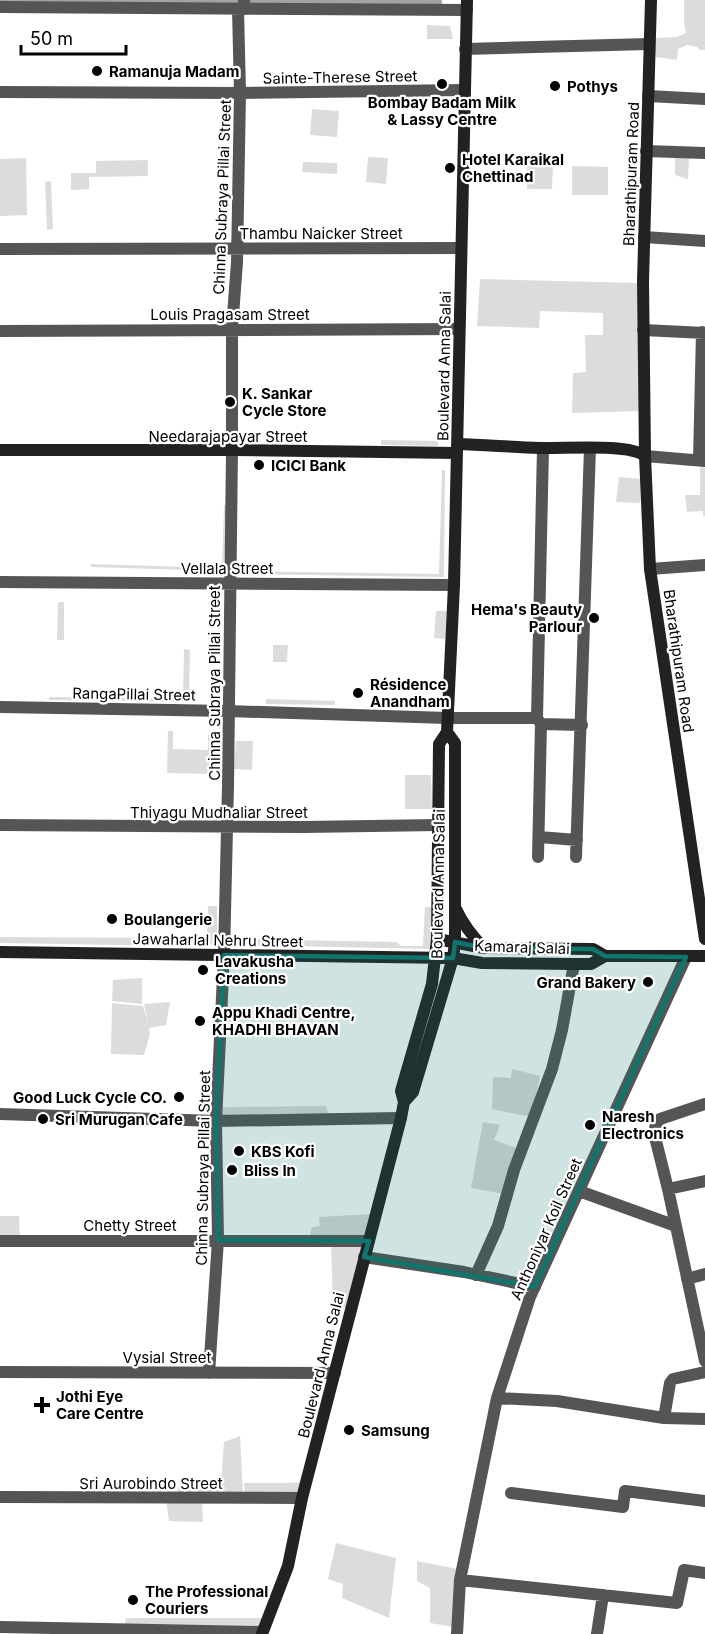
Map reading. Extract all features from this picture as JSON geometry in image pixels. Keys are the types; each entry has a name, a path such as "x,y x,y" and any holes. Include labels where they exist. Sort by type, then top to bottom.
{"main road":[{"name":"Bharathipuram Road","path":"651,0 648,44 643,330 645,456 651,569 705,939"},
{"name":"Boulevard Anna Salai","path":"262,1633 288,1566 302,1498 401,1118 404,1102 401,1091 432,984 437,939 439,744 447,732 454,585 467,5"},
{"name":"Needarajapayar Street","path":"0,450 457,449"},
{"path":"457,449 620,449 640,452 645,456"},
{"name":"Boulevard Anna Salai","path":"404,1102 412,1092 453,958 455,743 447,732"},
{"path":"454,905 462,922 484,948"},
{"name":"Kamaraj Salai","path":"437,939 484,948 593,949 605,956 705,956"},
{"name":"Jawaharlal Nehru Street","path":"0,952 435,958"},
{"name":"Kamaraj Salai","path":"435,958 453,958 482,963 591,964 605,956"}],"street":[{"path":"0,7 467,5"},
{"name":"Chinna Subraya Pillai Street","path":"209,1372 218,1240 216,1121 224,955 232,329 238,248 242,6"},
{"path":"465,49 648,44"},
{"name":"Sainte-Therese Street","path":"0,92 240,93 465,90"},
{"path":"648,96 705,99"},
{"path":"646,151 705,153"},
{"path":"644,237 705,241"},
{"name":"Thambu Naicker Street","path":"0,249 461,248"},
{"name":"Louis Pragasam Street","path":"0,331 459,329"},
{"path":"643,330 703,333 702,460 645,456"},
{"path":"538,857 543,448"},
{"path":"576,857 590,448"},
{"path":"651,569 705,565"},
{"name":"Vellala Street","path":"0,582 454,585"},
{"name":"RangaPillai Street","path":"0,707 228,711 539,721 582,725"},
{"name":"Thiyagu Mudhaliar Street","path":"0,825 226,827 438,825"},
{"path":"539,837 577,840"},
{"name":"Anthoniyar Koil Street","path":"457,1634 460,1580 497,1398 530,1297 686,957"},
{"path":"476,1275 498,1226 514,1170 552,1069 574,964"},
{"path":"705,1104 660,1119 654,1133 705,1360"},
{"path":"0,1114 216,1121 401,1118"},
{"path":"668,1189 705,1181"},
{"path":"579,1191 676,1227"},
{"name":"Chetty Street","path":"0,1240 369,1240"},
{"path":"364,1257 464,1272 535,1287"},
{"path":"687,1278 705,1274"},
{"name":"Vysial Street","path":"0,1371 335,1373"},
{"path":"664,1418 670,1383 673,1379 705,1371"},
{"path":"497,1398 557,1401 664,1418 705,1419"},
{"path":"511,1492 623,1507 625,1491 705,1501"},
{"name":"Sri Aurobindo Street","path":"0,1497 302,1498"},
{"path":"460,1580 677,1603 684,1569 705,1573"},
{"path":"597,1634 603,1595"},
{"path":"0,1627 262,1633"}],"highlighted area":[{"path":"455,942 484,948 593,949 605,956 686,957 535,1287 364,1257 369,1241 218,1240 216,1121 224,955 453,958"}],"shaded area":[{"path":"684,0 705,0 705,50 687,45 678,49 677,60 656,57 654,46 656,38 677,37 686,33"},
{"path":"427,25 450,26 453,39 427,39"},
{"path":"312,109 339,111 337,137 310,135"},
{"path":"675,155 689,157 688,179 675,175"},
{"path":"368,157 388,158 386,184 366,182"},
{"path":"26,158 27,215 0,216 0,159"},
{"path":"148,160 148,176 89,177 89,189 71,190 71,173 96,173 96,161"},
{"path":"303,162 337,163 337,174 302,172"},
{"path":"527,163 553,164 552,189 527,189"},
{"path":"572,166 608,167 608,195 572,195"},
{"path":"51,181 53,229 47,230 45,182"},
{"path":"480,279 638,283 641,411 572,413 573,373 586,372 585,335 603,335 603,313 540,311 539,328 477,326"},
{"path":"381,440 438,441 438,446 381,445"},
{"path":"700,467 705,468 705,516 703,516 703,511 687,512 685,495 700,495"},
{"path":"442,470 445,470 444,577 238,574 239,571 439,574"},
{"path":"619,477 641,479 640,503 616,502"},
{"path":"224,505 227,505 224,571 91,567 91,564 222,568"},
{"path":"58,602 64,602 64,640 57,640"},
{"path":"436,611 447,611 445,639 434,638"},
{"path":"273,645 288,645 287,662 273,662"},
{"path":"184,649 190,650 189,702 49,700 49,697 183,699"},
{"path":"266,699 335,701 335,705 266,704"},
{"path":"372,701 427,701 427,708 372,707"},
{"path":"168,731 173,731 173,749 208,750 208,734 220,734 219,774 167,773"},
{"path":"236,741 253,741 252,770 234,769"},
{"path":"405,775 431,775 432,809 405,809"},
{"path":"208,906 217,906 217,945 186,944 186,937 207,938"},
{"path":"425,907 432,907 431,949 238,945 238,939 397,942 401,946 423,946"},
{"path":"0,937 175,938 175,946 0,943"},
{"path":"142,978 142,1004 112,1001 113,980"},
{"path":"170,1002 166,1025 149,1028 150,1034 144,1055 111,1054 112,1003 143,1006 148,1023 144,1004"},
{"path":"512,1069 540,1076 531,1117 492,1109 493,1077 511,1078"},
{"path":"326,1106 329,1116 220,1119 220,1107"},
{"path":"483,1122 500,1125 494,1140 519,1149 504,1194 471,1188"},
{"path":"372,1214 368,1239 309,1239 312,1227 320,1226 319,1217"},
{"path":"0,1216 19,1216 20,1239 0,1239"},
{"path":"331,1241 368,1241 350,1308 333,1309"},
{"path":"240,1436 243,1495 220,1496 224,1442"},
{"path":"183,1479 219,1480 219,1496 178,1496 178,1488 182,1487"},
{"path":"303,1482 300,1497 245,1496 244,1483"},
{"path":"166,1499 202,1500 203,1522 169,1521"},
{"path":"336,1543 396,1558 389,1618 342,1598 343,1584 328,1579"},
{"path":"417,1561 457,1569 453,1627 430,1623 430,1588 417,1581"},
{"path":"126,1618 266,1618 261,1631 124,1627"}],"waterway":[{"path":"2,1 440,2"}],"place":[{"name":"Ramanuja Madam","path":"97,71"},
{"name":"Bombay Badam Milk & Lassy Centre","path":"442,84"},
{"name":"Pothys","path":"555,86"},
{"name":"Hotel Karaikal Chettinad","path":"450,168"},
{"name":"K. Sankar Cycle Store","path":"230,402"},
{"name":"ICICI Bank","path":"259,465"},
{"name":"Hema's Beauty Parlour","path":"594,618"},
{"name":"Résidence Anandham","path":"358,693"},
{"name":"Boulangerie","path":"112,919"},
{"name":"Lavakusha Creations","path":"203,970"},
{"name":"Grand Bakery","path":"648,982"},
{"name":"Appu Khadi Centre, KHADHI BHAVAN","path":"200,1021"},
{"name":"Good Luck Cycle CO.","path":"179,1097"},
{"name":"Sri Murugan Cafe","path":"43,1119"},
{"name":"Naresh Electronics","path":"590,1125"},
{"name":"KBS Kofi","path":"239,1151"},
{"name":"Bliss In","path":"232,1170"},
{"name":"Jothi Eye Care Centre","path":"42,1405"},
{"name":"Samsung","path":"349,1430"},
{"name":"The Professional Couriers","path":"133,1600"}]}
